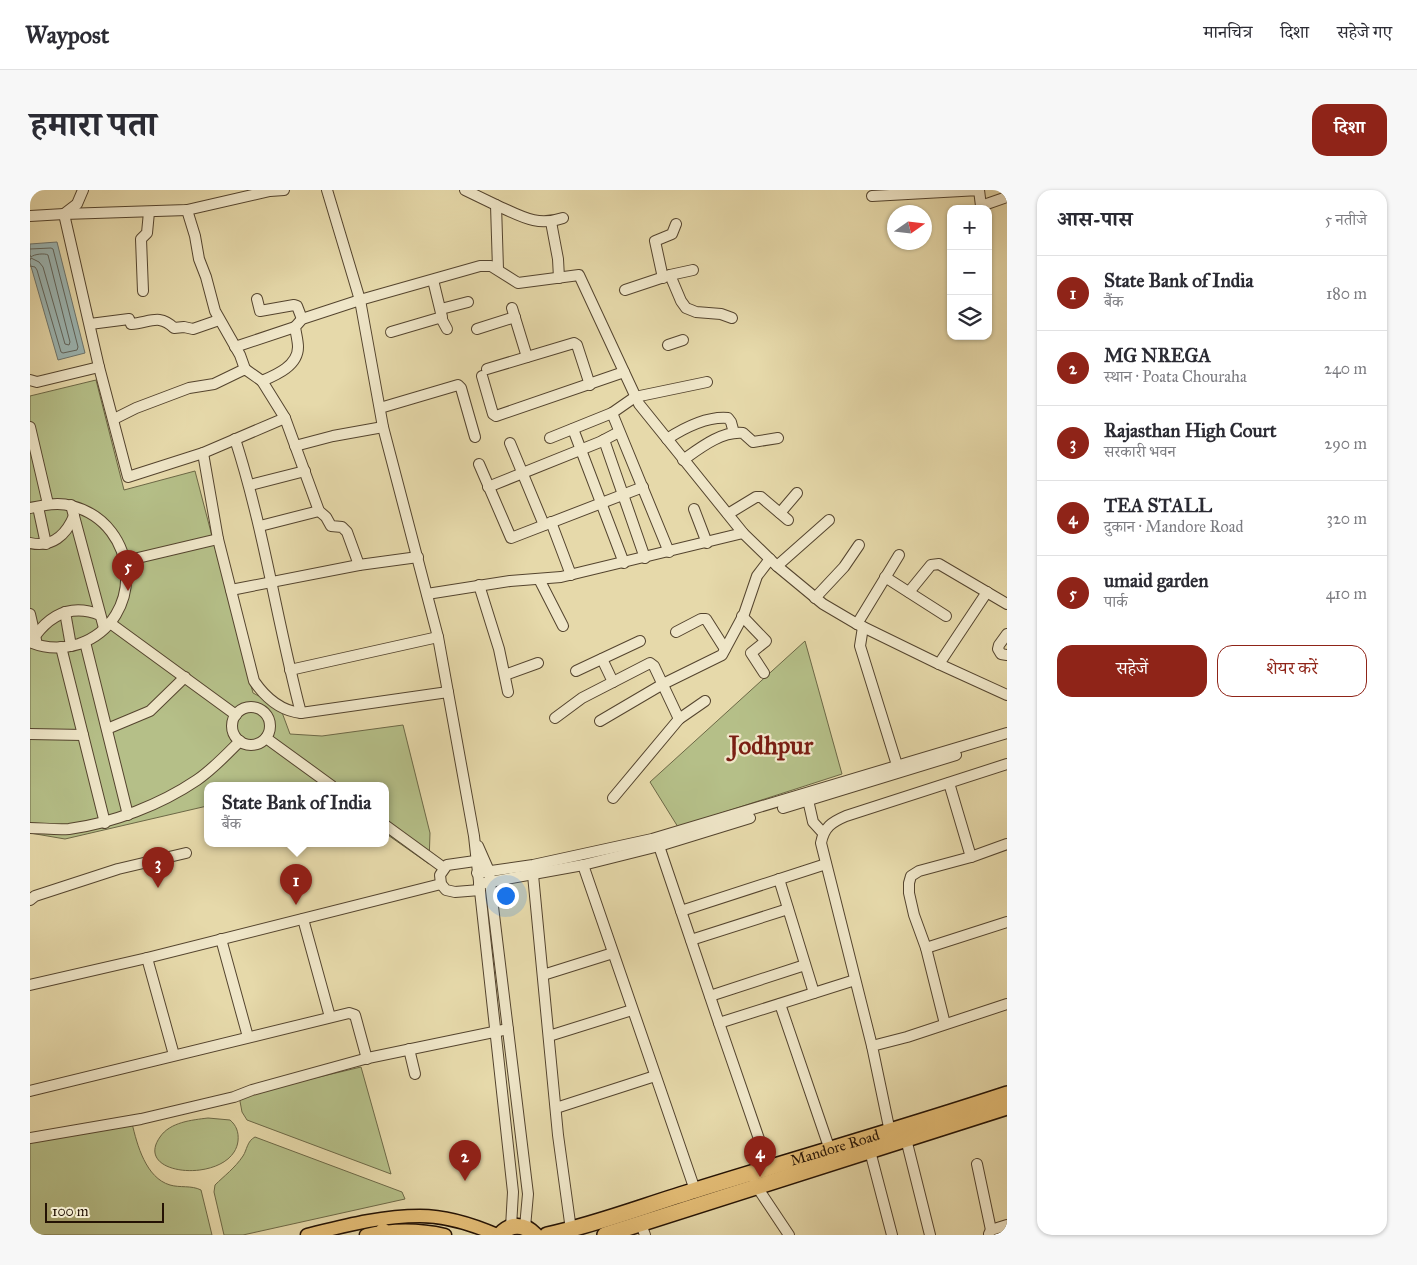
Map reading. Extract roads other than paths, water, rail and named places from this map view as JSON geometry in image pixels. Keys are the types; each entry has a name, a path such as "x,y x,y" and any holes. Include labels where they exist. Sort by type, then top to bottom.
{"highway":[{"name":"Mandore Road","path":"605,1235 643,1229 754,1180 769,1168 890,1132 1007,1094"},
{"name":"Mandore Road","path":"547,1235 571,1230 648,1207 694,1190 754,1180 870,1151 1007,1107"}],"main road":[{"path":"307,1235 394,1217 422,1216 454,1221 484,1229 514,1232"},
{"path":"366,1235 408,1230 445,1235"}],"street":[{"path":"64,214 77,204 83,190"},
{"path":"30,216 187,210 270,191 284,190"},
{"path":"327,190 360,300 383,427 438,636 474,836 475,861 514,1192 514,1232"},
{"path":"465,190 529,220 551,222 563,218"},
{"path":"872,196 979,190 981,206 1007,197"},
{"path":"496,205 498,269"},
{"path":"187,210 195,236 198,259 219,320 240,355 245,369 262,381 285,418 319,511 326,517 331,526 342,527 347,532 359,565"},
{"path":"143,292 141,239 143,235 148,233 149,212"},
{"path":"64,214 99,367 128,478 203,453 285,418"},
{"path":"551,222 558,259 558,278"},
{"path":"676,224 672,234 657,239 654,242 666,276 681,302 686,308 696,312 716,313 732,318"},
{"path":"235,347 360,300 480,266 490,266 498,269 518,283 579,275 639,404 743,533 823,604 860,625 1007,695"},
{"path":"625,290 666,276 693,270"},
{"path":"433,280 447,329"},
{"path":"257,299 260,312 297,306 299,323 298,349 290,365 278,375 262,381"},
{"path":"391,332 468,302"},
{"path":"477,329 514,313 527,357"},
{"path":"90,324 128,319 131,324 138,324 160,319 168,322 174,328 184,327 192,329 219,320"},
{"path":"668,345 683,340"},
{"path":"590,385 576,344 572,343 484,372 493,414 496,416 590,385 624,372"},
{"path":"32,384 99,367"},
{"path":"114,419 136,408 189,388 214,384 245,369"},
{"path":"550,438 612,413 636,397 707,382"},
{"path":"380,408 458,385 461,388 474,437"},
{"path":"612,413 669,552"},
{"path":"666,439 690,426 724,418 729,420 734,433"},
{"path":"30,427 38,506 46,544"},
{"path":"295,446 333,436 383,427"},
{"path":"573,429 624,563"},
{"path":"488,487 620,432"},
{"path":"684,460 707,444 734,433 742,433 752,442 778,438"},
{"path":"235,440 250,485 260,526 290,670 301,713"},
{"path":"604,440 644,558"},
{"path":"510,444 571,575"},
{"path":"203,453 218,539 254,681 268,697 289,712 301,713 448,692"},
{"path":"479,464 511,538 643,487"},
{"path":"250,485 305,471"},
{"path":"780,513 797,493"},
{"path":"728,514 756,497 761,497 788,520"},
{"path":"33,644 52,648 66,647 84,642 96,636 120,608 127,582 126,562 122,549 106,525 94,515 73,510 38,506"},
{"path":"694,509 707,543"},
{"path":"30,543 46,544 53,542 64,534 73,510"},
{"path":"73,510 100,615 107,625 186,677 236,715"},
{"path":"260,526 319,511"},
{"path":"600,720 663,684 722,655 742,616 757,576 829,520"},
{"path":"427,594 510,580 571,575 743,533"},
{"path":"126,562 218,539"},
{"path":"815,598 844,567 859,545"},
{"path":"897,765 860,646 860,625 898,555"},
{"path":"231,590 359,565 418,557"},
{"path":"909,592 931,565 939,564 1007,604"},
{"path":"885,577 946,616"},
{"path":"539,579 563,626"},
{"path":"479,585 499,649 508,692"},
{"path":"939,664 987,592"},
{"path":"33,644 47,624 65,612 89,610 100,615"},
{"path":"65,612 66,647 83,735 105,822"},
{"path":"30,614 33,644"},
{"path":"742,616 766,641 751,653 764,673"},
{"path":"676,632 701,619 706,619 725,648"},
{"path":"1007,634 998,649 1001,654 1007,655"},
{"path":"290,670 438,636"},
{"path":"576,672 640,641"},
{"path":"84,642 128,815"},
{"path":"602,659 613,682"},
{"path":"505,675 538,663"},
{"path":"554,718 582,698 650,663 654,666 679,719"},
{"path":"107,729 150,711 186,677"},
{"path":"612,798 679,719 705,700"},
{"path":"245,708 257,708 263,711 269,721 269,733 266,738 256,744 245,744 240,741 233,732 233,720 236,715 245,708"},
{"path":"477,873 533,864 652,840 1007,733"},
{"path":"30,734 83,735"},
{"path":"266,738 326,782"},
{"path":"475,861 451,864 444,868 440,875 441,884 446,890 455,892 479,887 490,882 583,865 659,846 1007,739"},
{"path":"30,828 66,829 105,822 128,815 198,780 240,741"},
{"path":"890,1132 872,1046 821,843 823,833 831,823 846,816 1007,764"},
{"path":"948,782 971,857"},
{"path":"808,800 813,822 823,833"},
{"path":"389,828 444,868"},
{"path":"474,836 489,871 528,1194 514,1232"},
{"path":"945,1024 926,948 914,915 909,892 911,876 919,871 971,857 1007,844"},
{"path":"659,846 769,1168"},
{"path":"30,900 34,896 118,869 186,853"},
{"path":"681,911 826,864"},
{"path":"583,865 694,1190"},
{"path":"533,875 556,1108 571,1230"},
{"path":"779,879 814,993"},
{"path":"30,985 147,958 441,884"},
{"path":"691,940 788,909"},
{"path":"303,919 330,1017"},
{"path":"926,948 1007,922"},
{"path":"221,939 248,1037"},
{"path":"543,976 613,952"},
{"path":"147,958 174,1055"},
{"path":"710,996 805,964"},
{"path":"719,1023 855,980"},
{"path":"780,1004 830,1150"},
{"path":"872,1046 1007,1004"},
{"path":"550,1036 632,1010"},
{"path":"30,1091 349,1013 355,1015 367,1059"},
{"path":"30,1138 141,1119 234,1096 367,1059 508,1029"},
{"path":"409,1049 415,1074"},
{"path":"556,1108 655,1076"},
{"path":"906,1139 930,1235"},
{"path":"870,1151 892,1235"},
{"path":"977,1164 990,1232 1007,1225"},
{"path":"754,1180 789,1235"}],"water":[{"path":"57,242 85,353 58,360 30,263 30,244"}],"place":[{"name":"umaid garden","path":"128,591"},
{"name":"Rajasthan High Court","path":"158,888"},
{"name":"State Bank of India","path":"296,905"},
{"name":"TEA STALL","path":"760,1177"},
{"name":"MG NREGA","path":"465,1181"}],"district":[{"name":"Jodhpur","path":"771,745"}]}
